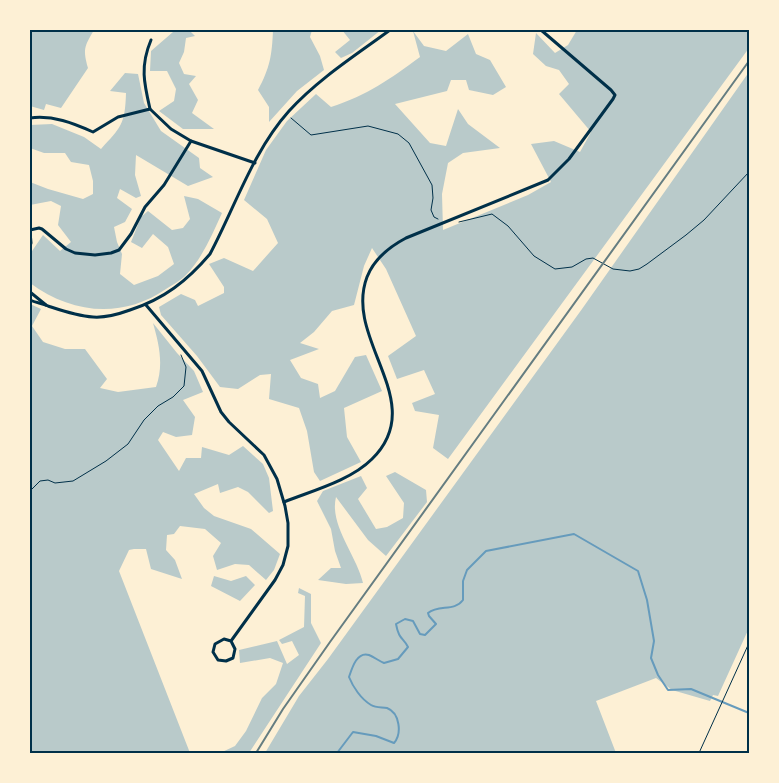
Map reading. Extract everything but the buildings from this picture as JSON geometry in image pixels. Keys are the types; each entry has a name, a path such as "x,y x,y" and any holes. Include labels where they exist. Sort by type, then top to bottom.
{"street":[{"path":"30,300 63,312 94,317 125,312 146,305 180,285 210,254 266,142 287,114 315,86 390,30"},
{"path":"284,502 345,477 363,467 385,443 391,425 393,407 387,382 366,327 362,301 364,285 373,264 389,248 406,238 447,223 548,180 569,159 614,94 541,30"},
{"path":"151,40 145,54 143,72 150,109 171,129 191,141 255,163"},
{"path":"30,118 40,116 67,121 93,132 118,117 150,109"},
{"path":"30,246 30,231 36,228 42,229 60,244 75,253 94,255 112,253 119,250 131,234 145,207 164,185 191,141"},
{"path":"30,292 46,305"},
{"path":"146,305 202,371 221,412 238,432 264,455 277,479 284,502 288,524 288,546 283,565 275,580 231,640"},
{"path":"222,640 231,640 235,649 233,658 226,661 218,660 213,652 215,644 222,640"}],"path":[{"path":"287,114 311,135 368,126 398,134 409,143 432,184 433,198 430,210 434,217 447,223 464,222 481,215 492,214 508,226 534,256 556,269 564,270 586,259 593,258 613,269 622,271 639,269 704,220 749,172"},
{"path":"30,491 40,481 48,480 55,483 73,481 106,461 128,444 144,420 158,406 173,397 184,386 186,367 181,354 182,346"},
{"path":"699,753 749,643"}],"shaded area":[{"path":"30,30 94,30 85,48 88,68 61,108 46,104 44,110 30,106"},
{"path":"189,30 195,36 186,38 184,52 179,63 184,74 196,76 189,84 198,100 192,113 214,129 183,129 159,111 174,101 176,89 167,71 150,71 151,51 173,32"},
{"path":"273,30 312,30 310,37 320,56 324,70 297,91 269,122 269,107 258,90 270,61"},
{"path":"342,30 381,30 352,53 341,58 335,52 350,40"},
{"path":"577,30 749,30 749,48 448,459 433,448 439,415 415,411 412,403 435,394 424,370 397,379 388,356 416,336 386,269 372,248 364,266 354,305 332,311 314,332 300,343 319,349 290,360 301,378 318,384 320,398 335,391 355,357 366,355 382,391 344,408 347,437 361,462 320,481 314,472 307,431 299,408 269,399 271,374 260,375 238,389 220,387 197,356 161,315 159,307 181,294 195,300 198,306 224,293 224,287 209,264 224,258 253,271 278,243 267,219 244,200 266,150 287,121 316,94 331,107 378,86 420,57 413,31 424,46 446,51 468,34 476,54 490,60 506,87 493,95 469,90 466,80 451,80 447,91 395,104 430,143 446,146 458,109 468,124 500,148 463,153 448,163 442,194 443,230 528,195 551,182 531,144 554,141 580,152 591,132 559,94 569,84 559,70 546,66 533,54 536,33 555,53 568,45"},
{"path":"749,72 749,628 718,696 713,695 710,701 672,690 656,678 596,701 616,753 265,753 299,696 328,659 582,309"},
{"path":"125,73 138,74 144,103 161,131 199,158 200,168 213,177 188,186 136,155 135,175 141,196 136,198 120,189 117,198 132,209 125,222 114,227 122,254 120,274 134,285 158,276 174,264 168,247 153,234 142,248 131,242 141,217 148,211 172,230 183,228 190,219 184,196 198,199 222,213 202,254 185,276 149,299 132,305 97,309 63,301 30,283 30,254 43,235 60,251 71,242 58,225 61,206 51,201 30,205 30,182 83,199 93,194 93,181 89,165 71,162 65,153 44,153 30,148 30,125 52,124 84,137 101,149 121,125 123,119 126,93 110,91"},
{"path":"30,304 41,309 32,326 43,342 65,349 85,349 107,379 100,388 118,392 156,387 160,363 159,347 153,323 194,371 203,392 183,400 195,417 192,435 176,437 163,432 158,440 179,471 186,458 201,458 202,447 229,455 243,446 263,464 269,478 273,511 269,513 248,492 238,487 220,493 218,484 194,494 204,508 214,516 251,529 280,554 274,570 266,580 249,565 235,564 217,570 213,556 221,543 205,529 180,526 174,534 167,535 166,550 175,560 182,579 151,569 146,549 129,550 119,571 190,753 30,753"},
{"path":"395,472 426,490 427,502 386,556 368,540 336,497 336,518 363,583 346,584 318,580 331,568 341,568 335,551 331,529 317,501 323,491 361,476 367,488 358,499 376,529 387,527 403,518 404,503 386,476"},
{"path":"214,576 231,581 246,576 255,585 240,601 211,586"},
{"path":"299,588 311,594 311,623 321,643 249,753 220,753 235,746 246,731 262,698 276,684 283,663 270,658 240,663 239,650 277,641 287,664 299,655 292,641 282,644 279,640 304,627 305,596 298,593"}],"waterway":[{"path":"337,753 353,732 376,736 394,743 397,739 399,729 395,714 387,708 377,707 367,702 349,677 353,665 361,655 369,655 384,663 398,659 408,647 400,636 396,624 405,619 413,621 420,634 425,635 436,624 428,613 432,610 455,606 463,600 463,581 467,570 486,551 574,534 638,571 647,600 654,641 651,658 658,675 668,690 691,689 749,713"}],"railway":[{"path":"256,753 283,709 330,642 749,61"}]}
